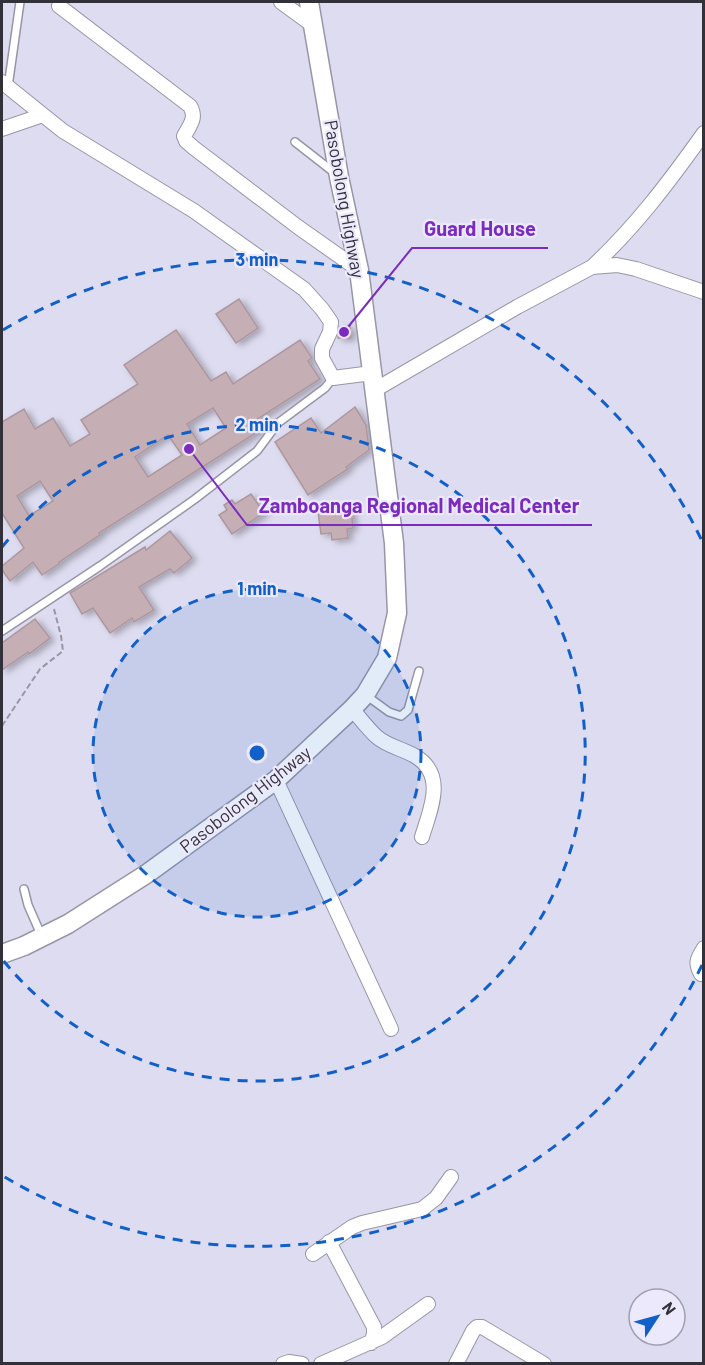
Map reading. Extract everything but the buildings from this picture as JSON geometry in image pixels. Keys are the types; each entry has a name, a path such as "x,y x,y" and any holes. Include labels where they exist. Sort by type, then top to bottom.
{"street":[{"path":"281,2 314,26"},
{"name":"Pasobolong Highway","path":"2,954 68,924 148,873 276,780 352,709 364,695 387,657 397,613 394,543 359,270 339,177 309,2"},
{"path":"59,6 190,106 193,111 192,123 184,136 186,141 298,227 359,270"},
{"path":"5,85 63,131 194,211 304,289 331,322 330,332 322,349 322,358 333,378 373,382 592,267 615,246 651,206 704,133"},
{"path":"2,129 43,115"},
{"path":"592,267 617,265 636,269 704,292"},
{"path":"352,709 378,739 417,757 429,770 434,783 435,796 422,837"},
{"path":"276,780 391,1029"},
{"path":"701,974 696,960 704,948"},
{"path":"313,1254 352,1227 422,1209 436,1198 451,1177"},
{"path":"329,1242 374,1327 371,1343"},
{"path":"321,1364 371,1343 428,1304"},
{"path":"456,1364 477,1327 482,1327 544,1364"},
{"path":"283,1364 290,1362 302,1364"}],"lane":[{"path":"5,85 20,2"},
{"path":"295,142 339,177"},
{"path":"2,631 195,499 256,451 278,423 325,388 333,378"},
{"path":"364,695 388,712 401,716 408,710 419,671"},
{"path":"24,889 28,905 42,937"}],"path":[{"path":"2,726 40,669 63,651 62,636 51,599"}],"place":[{"name":"Guard House","path":"344,332"},
{"name":"Zamboanga Regional Medical Center","path":"189,449"}]}
